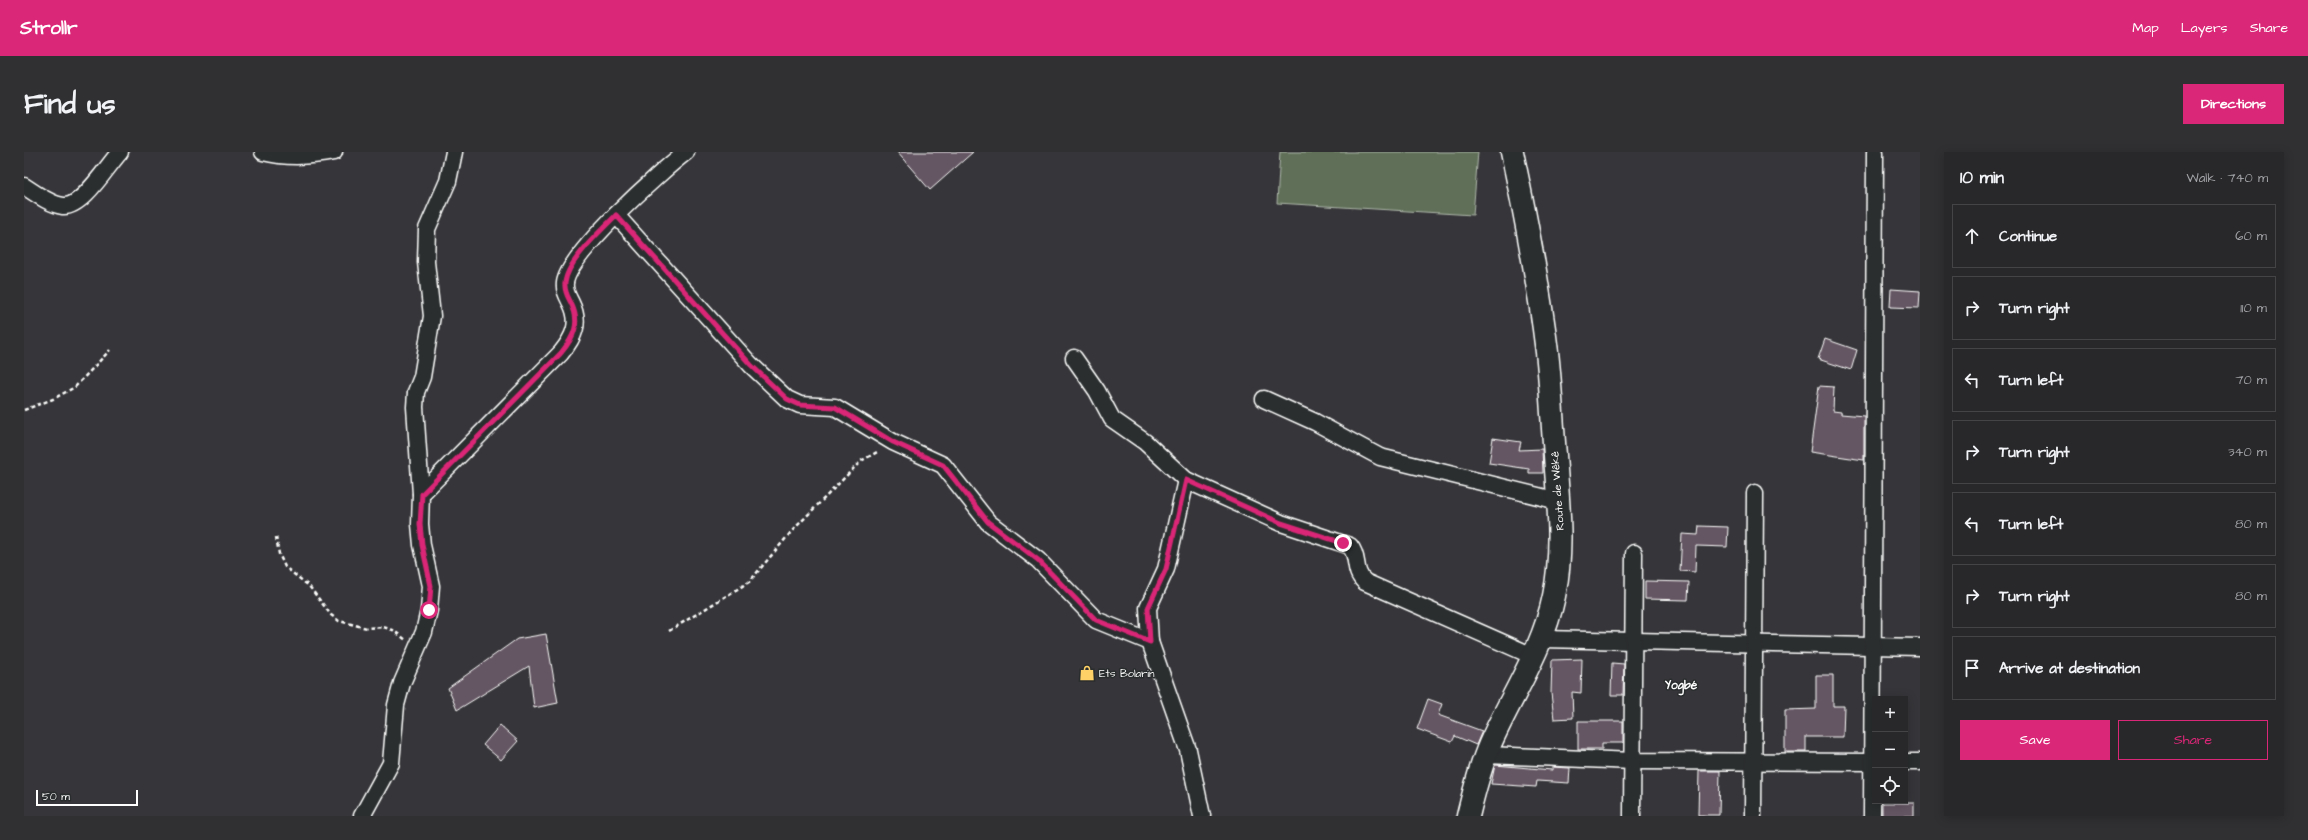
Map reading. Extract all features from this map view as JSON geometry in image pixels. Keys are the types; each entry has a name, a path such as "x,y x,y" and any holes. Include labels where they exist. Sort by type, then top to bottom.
{"street":[{"path":"24,186 51,202 62,206 72,205 82,199 120,152"},
{"path":"263,152 277,156 307,157 334,152"},
{"path":"362,816 391,763 396,705 426,625 431,586 422,545 420,524 422,494 414,407 416,392 422,377 432,316 425,243 427,229 448,181 454,152"},
{"path":"422,494 561,353 571,340 576,326 575,312 566,294 565,283 570,269 616,215 668,166 686,152"},
{"name":"Route de Wêkê","path":"1468,816 1480,770 1486,755 1538,648 1554,595 1559,564 1558,501 1547,354 1532,252 1512,152"},
{"path":"1874,732 1875,152"},
{"path":"616,215 751,365 787,399 800,405 835,407 893,442 943,465 988,522 1038,560 1096,620 1150,642"},
{"path":"1074,358 1098,391 1112,419 1145,442 1186,480 1281,523 1350,546 1354,551 1359,576 1365,582 1538,648 1633,641 1920,647"},
{"path":"1264,399 1315,422 1380,457 1558,501"},
{"path":"1186,480 1166,569 1148,608 1150,642 1188,750 1202,816"},
{"path":"1753,816 1755,493"},
{"path":"1632,816 1634,553"},
{"path":"1486,755 1633,761 1872,762"},
{"path":"1908,762 1920,762"},
{"path":"1872,816 1874,768"}],"path":[{"path":"24,410 53,399 75,387 110,350"},
{"path":"669,631 749,582 792,531 861,461 893,442"},
{"path":"276,537 279,554 285,567 309,586 331,615 340,620 367,628 383,627 392,630 417,649"}],"green space":[{"path":"1280,152 1478,152 1473,215 1277,203"}],"building":[{"path":"897,152 973,152 930,190"},
{"path":"1891,289 1920,291 1919,308 1890,307"},
{"path":"1825,339 1857,350 1851,370 1818,359"},
{"path":"1819,386 1834,387 1833,411 1841,412 1841,414 1864,416 1864,460 1810,452"},
{"path":"1493,438 1521,442 1519,450 1542,449 1543,473 1529,473 1529,469 1489,463"},
{"path":"1699,526 1728,527 1727,547 1696,546 1695,572 1680,571 1682,534 1698,535"},
{"path":"1645,581 1689,582 1688,600 1645,599"},
{"path":"546,634 558,703 534,708 529,666 457,710 448,688 517,639"},
{"path":"1582,659 1581,693 1572,692 1573,718 1554,719 1551,693 1552,660"},
{"path":"1612,663 1624,664 1623,695 1611,695"},
{"path":"1816,675 1833,675 1833,706 1844,706 1843,737 1806,737 1806,752 1785,752 1785,710 1816,709"},
{"path":"1428,699 1442,704 1438,715 1482,731 1476,745 1455,736 1452,742 1417,729"},
{"path":"1578,721 1623,721 1623,743 1602,743 1602,749 1578,749"},
{"path":"500,725 518,741 501,760 483,745"},
{"path":"1495,765 1552,770 1552,767 1570,768 1569,783 1537,781 1536,787 1491,784"},
{"path":"1699,771 1720,771 1719,815 1698,815"},
{"path":"1914,803 1914,816 1882,816 1882,804"}],"place":[{"name":"Ets Bolarin","path":"1087,673"}],"district":[{"name":"Yogbé","path":"1681,685"}],"route":[{"path":"429,610 431,586 422,545 420,524 422,494 561,353 571,340 576,326 575,312 566,294 565,283 570,269 580,255 616,215 751,365 787,399 800,405 835,407 893,442 943,465 988,522 1038,560 1096,620 1132,633 1150,642 1148,608 1166,569 1178,508 1186,480 1281,523 1343,543"}]}
